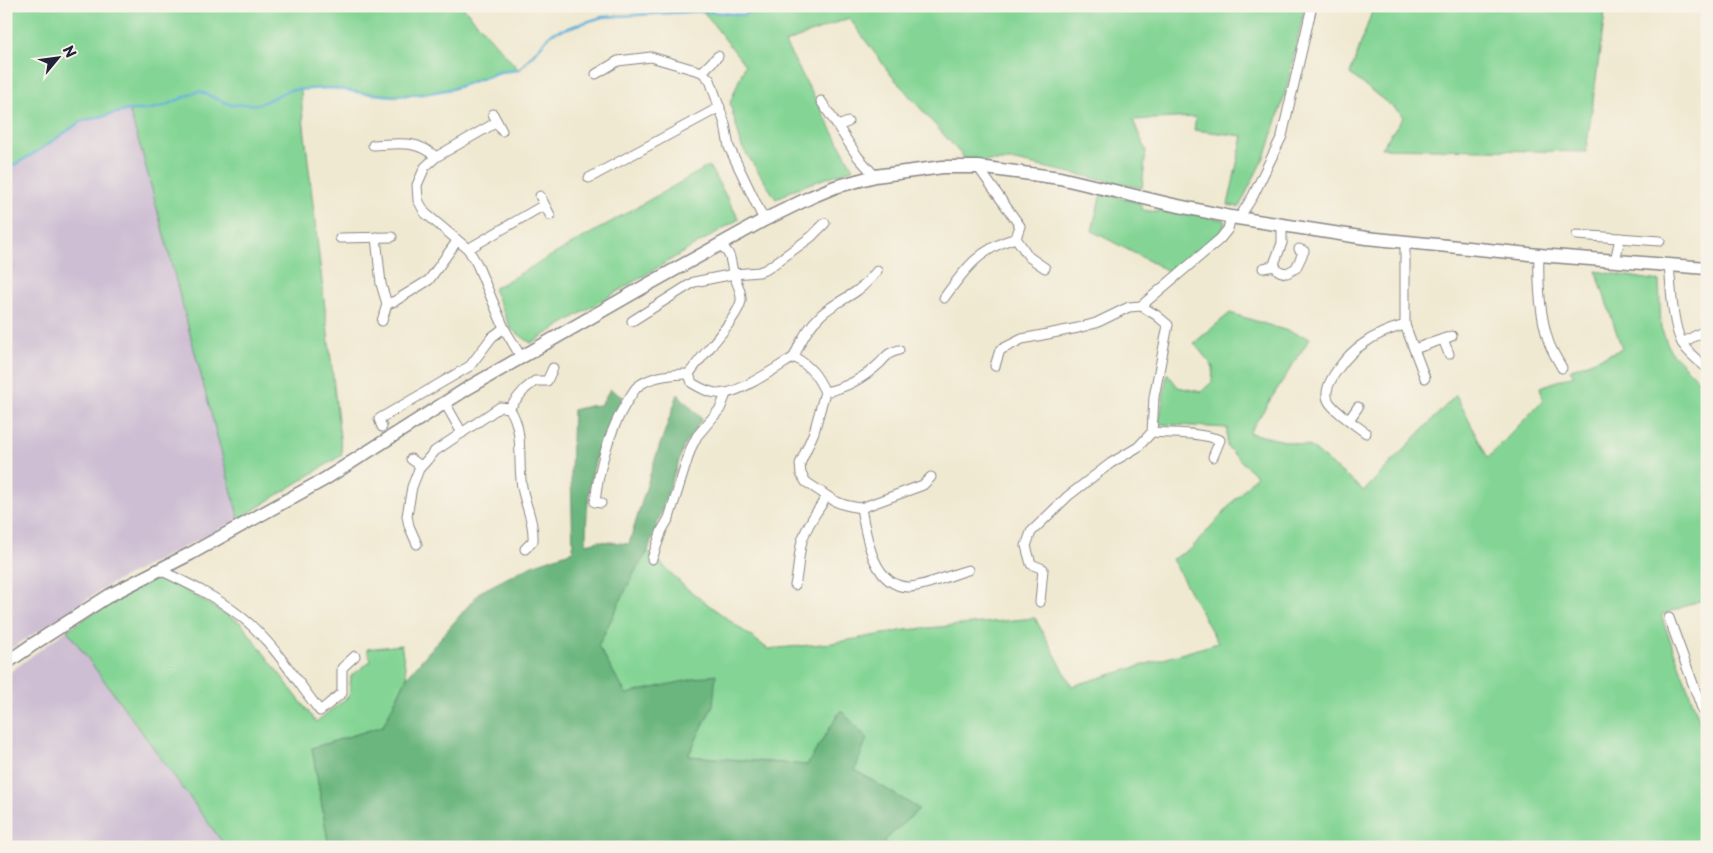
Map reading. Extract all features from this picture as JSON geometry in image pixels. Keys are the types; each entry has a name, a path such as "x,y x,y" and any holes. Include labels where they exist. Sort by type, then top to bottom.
{"street":[{"path":"995,366 1000,350 1022,339 1087,326 1115,315 1129,307 1141,306 1220,239 1253,196 1282,136 1312,6"},
{"path":"702,72 718,56"},
{"path":"596,74 618,61 650,57 702,72 710,80 720,106 729,147 764,220"},
{"path":"821,101 858,157 875,176"},
{"path":"590,178 720,106"},
{"path":"502,131 495,118 436,157 426,167 418,185 418,200 425,213 468,249 477,264 504,328 522,357"},
{"path":"838,126 848,122"},
{"path":"373,145 417,145 436,157"},
{"path":"6,663 110,595 160,570 325,479 468,388 638,290 764,220 835,187 875,176 943,167 978,167 1060,178 1169,204 1235,217 1366,238 1539,255 1707,268"},
{"path":"978,167 1020,226 1016,238"},
{"path":"540,196 550,215"},
{"path":"468,249 544,205"},
{"path":"632,322 694,282 767,269 811,237 825,223"},
{"path":"1282,225 1282,243 1275,258 1275,266 1281,272 1287,274 1292,271 1299,263 1304,251 1299,249"},
{"path":"1576,235 1660,241"},
{"path":"340,238 392,237"},
{"path":"376,238 381,284 387,304 382,321"},
{"path":"1016,238 1029,257 1045,268"},
{"path":"944,298 964,270 977,258 1004,241 1016,238"},
{"path":"1615,261 1620,238"},
{"path":"387,304 429,280 457,241"},
{"path":"1405,242 1405,324 1426,378"},
{"path":"689,374 736,315 740,302 740,290 730,254 721,245"},
{"path":"1539,255 1544,323 1548,342 1562,368"},
{"path":"1669,264 1674,312 1682,342 1688,352 1707,368"},
{"path":"1263,268 1275,266"},
{"path":"689,374 692,383 708,392 726,394 747,385 794,357 803,338 821,315 856,291 877,271"},
{"path":"1040,602 1044,569 1031,564 1026,546 1031,532 1068,496 1111,464 1138,447 1152,432 1154,397 1168,325 1141,306"},
{"path":"1366,433 1329,402 1327,389 1340,368 1361,345 1405,324"},
{"path":"382,427 379,418 470,366 492,337 504,328"},
{"path":"1682,342 1704,331 1707,336"},
{"path":"1414,349 1448,337 1449,354"},
{"path":"825,392 838,390 852,382 880,362 888,353 898,350"},
{"path":"794,357 807,365 816,374 825,392 814,432 800,464 801,474 806,482 835,502 861,508 923,485 931,477"},
{"path":"509,408 525,389 535,382 547,381 553,368"},
{"path":"601,503 594,502 603,455 617,419 636,388 653,379 678,374 689,374"},
{"path":"652,559 662,530 669,518 696,436 720,408 726,394"},
{"path":"445,403 462,433"},
{"path":"417,544 407,516 412,487 421,466 435,451 500,407 509,408 516,418 522,485 533,532 533,541 525,549"},
{"path":"1349,420 1358,407"},
{"path":"1152,432 1210,436 1220,440 1213,456"},
{"path":"411,459 421,466"},
{"path":"795,585 800,549 804,536 826,496"},
{"path":"861,508 875,562 883,576 897,585 909,587 924,584 968,570"},
{"path":"160,570 198,588 240,615 266,641 320,711 342,692 342,668 355,656"},
{"path":"1669,618 1706,719"}],"shaded area":[{"path":"129,110 142,152 239,519 109,585 6,652 6,170 82,121"},
{"path":"67,630 226,847 6,847 6,675"}],"green space":[{"path":"6,6 462,6 519,70 500,72 452,89 423,94 394,96 332,88 301,90 342,455 239,519 142,152 129,110 82,121 6,170"},
{"path":"758,6 1305,6 1287,87 1268,149 1239,207 1228,205 1243,136 1194,130 1196,117 1133,120 1146,151 1142,188 1015,161 967,161 891,75 849,18 785,43 853,169 797,188 776,199 742,147 730,103 745,65 703,11 744,15"},
{"path":"1374,6 1606,6 1586,152 1381,148 1404,116 1350,74"},
{"path":"709,166 739,219 531,343 511,329 493,289"},
{"path":"1101,193 1140,203 1143,210 1157,212 1163,208 1225,220 1224,227 1205,250 1174,274 1092,231"},
{"path":"1596,271 1659,281 1661,328 1671,352 1707,388 1707,598 1661,615 1707,741 1707,847 890,847 883,842 919,809 855,770 841,711 807,765 688,756 713,705 626,694 598,646 634,573 648,551 686,588 768,649 832,643 906,630 1035,618 1072,686 1218,643 1172,559 1191,549 1256,476 1227,447 1227,428 1159,424 1167,373 1178,387 1201,392 1212,382 1213,367 1194,343 1230,313 1310,338 1249,433 1311,447 1364,491 1456,395 1488,458 1543,400 1540,387 1574,375 1570,370 1622,349"},
{"path":"610,389 622,397 597,453 588,503 586,544 599,541 629,544 654,462 678,394 702,419 684,446 648,551 634,573 598,646 626,694 716,674 713,705 688,756 807,765 841,710 867,738 855,770 919,809 884,841 890,847 329,847 312,748 383,726 407,677 480,592 532,565 573,551 571,474 573,410 601,405"},
{"path":"161,576 241,623 316,722 349,696 351,676 371,661 367,649 401,645 407,677 383,726 312,748 329,847 226,847 67,630 103,607"}],"waterway":[{"path":"6,170 82,121 129,110 147,110 164,106 199,91 231,105 260,104 289,90 332,88 394,96 423,94 452,89 500,72 519,70 552,33 602,17 703,11 744,15 758,6"}]}
